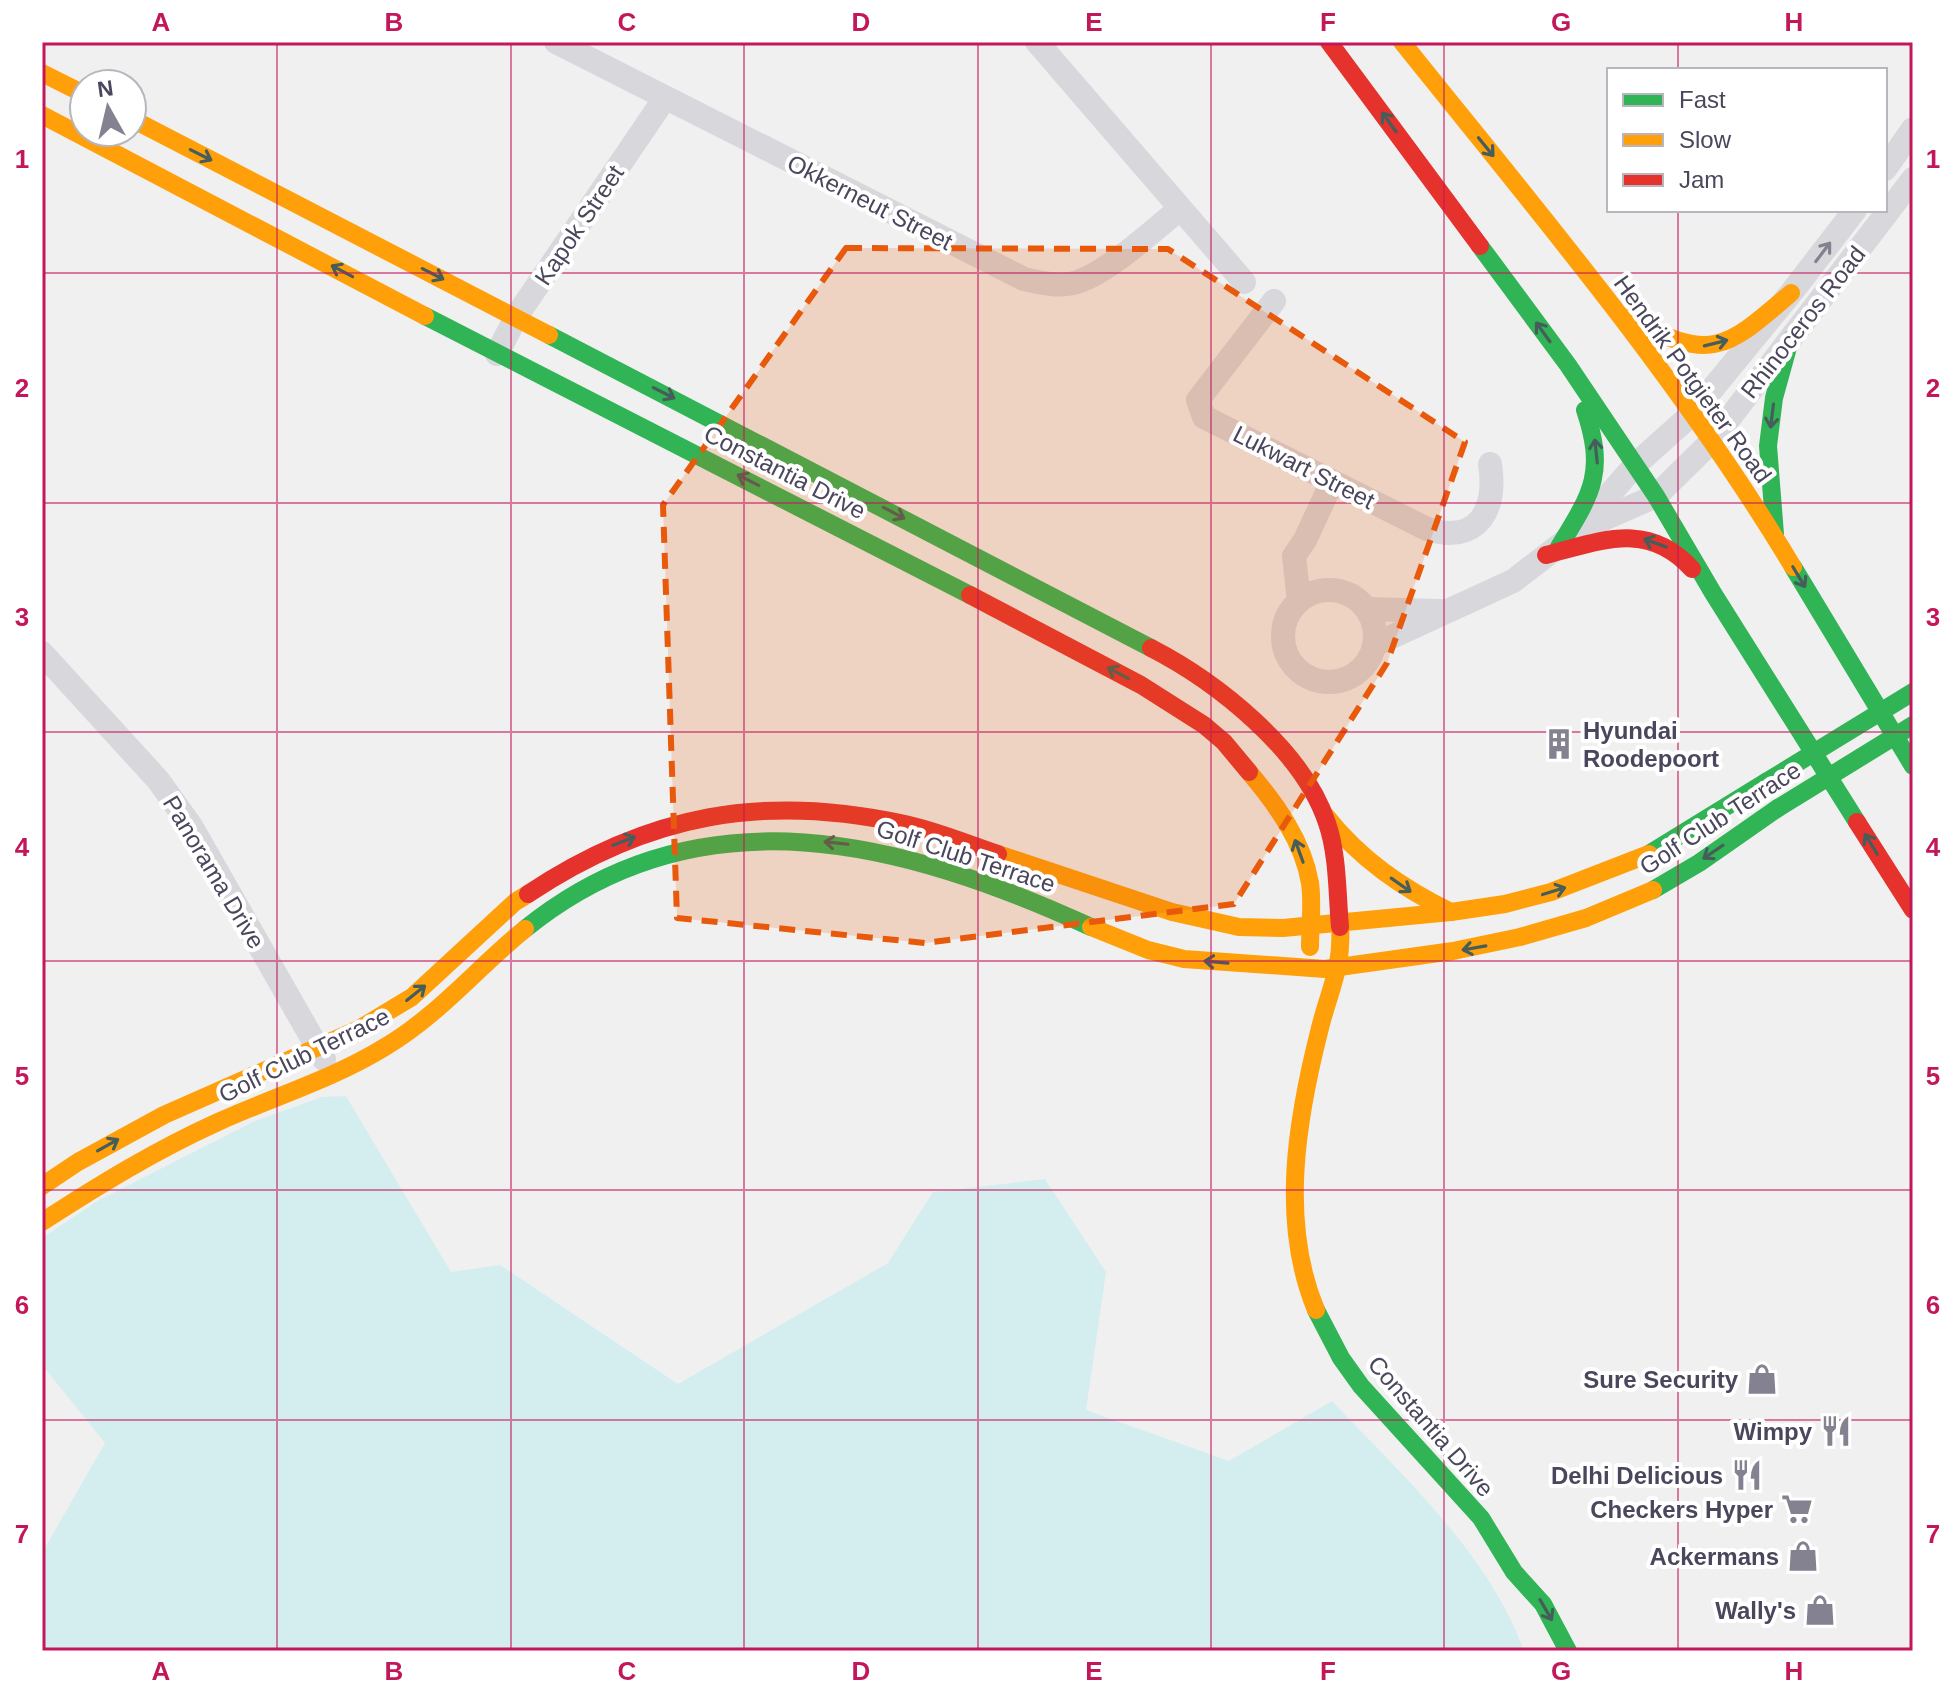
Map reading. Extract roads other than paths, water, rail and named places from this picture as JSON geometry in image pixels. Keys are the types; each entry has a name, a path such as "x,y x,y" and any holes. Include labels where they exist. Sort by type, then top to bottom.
{"street":[{"name":"Okkerneut Street","path":"556,42 595,53 665,98 1024,279 1050,284 1078,282 1105,267 1180,209"},
{"path":"1037,42 1244,282"},
{"path":"1329,42 1568,365 1656,496 1713,593 1913,910"},
{"name":"Hendrik Potgieter Road","path":"1402,42 1618,312 1712,441 1776,538 1913,766"},
{"path":"42,73 68,86"},
{"name":"Kapok Street","path":"497,354 516,317 665,98"},
{"name":"Constantia Drive","path":"42,115 497,354 818,515 1141,685 1204,725 1246,767 1286,821 1299,848 1310,884 1312,927 1308,968 1321,1025"},
{"name":"Constantia Drive","path":"148,127 1157,651 1247,712 1275,740 1300,771 1324,813 1334,861 1339,924 1340,966 1321,1025 1297,1138 1293,1192 1298,1243 1310,1294 1321,1324 1350,1372 1380,1411 1475,1512 1497,1540 1515,1574 1519,1592 1534,1626"},
{"path":"1887,166 1913,129"},
{"name":"Rhinoceros Road","path":"1656,496 1712,441 1913,179"},
{"name":"Rhinoceros Road","path":"1578,531 1635,465 1691,415 1853,212"},
{"path":"1618,312 1663,337 1702,346 1717,345 1747,332 1791,293"},
{"name":"Lukwart Street","path":"1274,301 1198,400 1204,417 1427,529 1452,534 1466,531 1481,521 1490,499 1490,464"},
{"path":"1776,538 1768,446 1774,398 1790,340"},
{"path":"1553,551 1589,499 1599,459 1593,430 1568,365"},
{"path":"1299,601 1294,556 1305,540 1332,482"},
{"path":"1374,645 1513,581 1578,531 1656,496"},
{"path":"1553,551 1641,538 1676,551 1713,593"},
{"path":"1305,540 1305,556 1327,590"},
{"path":"1327,590 1356,598 1367,609 1374,623 1374,645 1364,666 1353,676 1323,682 1296,669 1287,656 1283,626 1289,612 1299,601 1312,593 1327,590"},
{"path":"1367,609 1447,611"},
{"name":"Panorama Drive","path":"42,653 148,769 191,826 332,1072"},
{"name":"Golf Club Terrace","path":"42,1222 146,1157 380,1050 418,1025 465,987 521,932 556,905 632,867 665,856 731,841 784,838 856,845 1022,896 1087,905 1132,899 1227,925 1312,927 1451,912 1505,904 1595,877 1649,854 1913,692"},
{"name":"Golf Club Terrace","path":"42,1186 78,1162 164,1115 359,1029 412,997 515,902 568,867 618,843 697,818 785,809 848,813 909,825 1043,868 1087,905 1165,955 1308,968 1340,966 1425,956 1518,939 1619,906 1671,881 1778,808 1913,725"},
{"path":"1324,813 1369,862 1408,891 1451,912"},
{"path":"1087,905 1132,899"},
{"name":"Constantia Drive","path":"1515,1574 1540,1599 1568,1651"}],"place":[{"name":"Hyundai Roodepoort","path":"1559,744"},
{"name":"Sure Security","path":"1762,1379"},
{"name":"Wimpy","path":"1836,1431"},
{"name":"Delhi Delicious","path":"1747,1475"},
{"name":"Checkers Hyper","path":"1797,1509"},
{"name":"Ackermans","path":"1803,1556"},
{"name":"Wally's","path":"1820,1610"}]}
